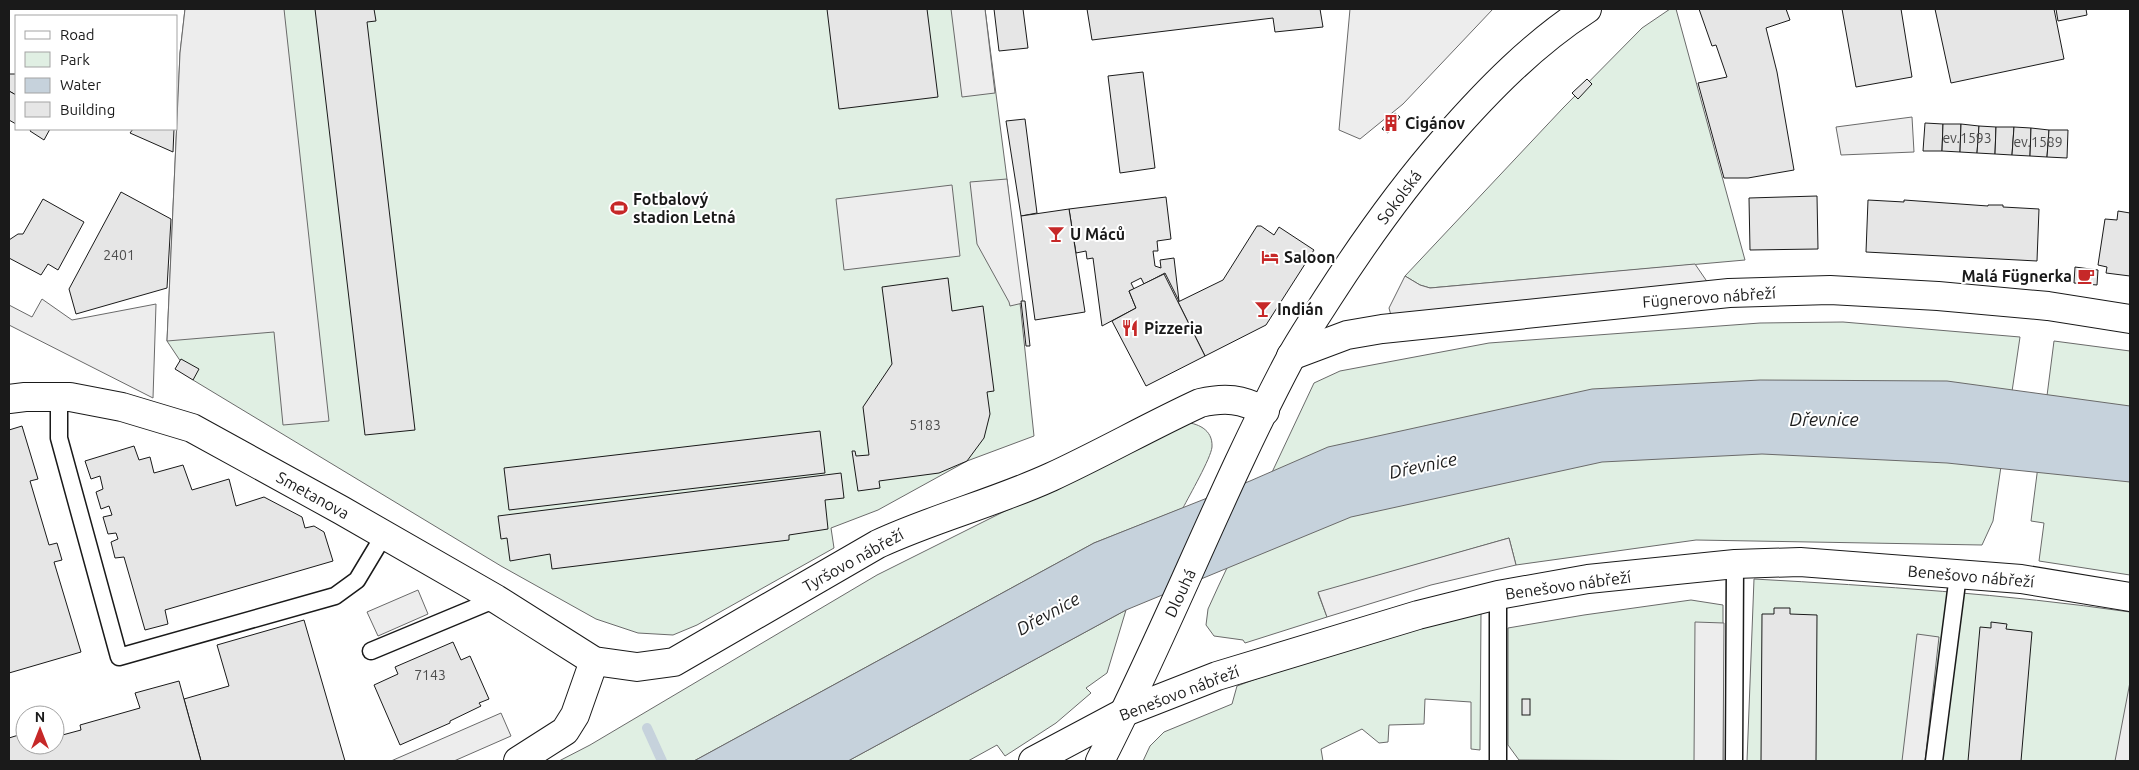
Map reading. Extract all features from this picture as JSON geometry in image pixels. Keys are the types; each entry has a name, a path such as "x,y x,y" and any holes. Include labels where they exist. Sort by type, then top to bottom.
{"street":[{"name":"Sokolská","path":"1261,417 1292,356 1358,253 1420,168 1475,105 1571,13"},
{"name":"Fügnerovo nábřeží","path":"1292,356 1347,335 1373,331 1729,293 1830,290 1938,296 2048,306 2130,319"},
{"name":"Smetanova","path":"9,399 70,397 122,407 192,428 496,599 594,661"},
{"name":"Tyršovo nábřeží","path":"594,661 637,667 674,662 878,544 909,530 969,510 1051,477 1200,402 1218,399 1240,400 1261,417"},
{"name":"Dlouhá","path":"1100,761 1131,700 1261,417"},
{"name":"Benešovo nábřeží","path":"1033,761 1131,700 1217,676 1418,614 1498,595 1588,579 1735,564 1800,562 2021,579 2130,598"},
{"path":"518,761 565,731 575,715 594,661"}],"lane":[{"path":"59,397 59,438 119,657 335,596 357,580 384,535"},
{"path":"1734,761 1735,564"},
{"path":"1934,761 1958,575"},
{"path":"1498,595 1498,761"},
{"path":"371,651 496,599"}],"green space":[{"path":"185,9 985,9 1007,179 1034,436 967,461 878,510 831,528 834,548 697,625 673,635 638,633 596,619 501,566 193,380 167,341 180,53"},
{"path":"1670,9 1676,9 1745,260 1430,288 1420,285 1405,276 1563,108 1642,28"},
{"path":"1843,322 2020,337 1993,521 1982,545 1696,540 1516,565 1509,538 1318,593 1327,617 1245,643 1243,640 1214,636 1206,625 1208,609 1314,383 1340,371 1489,343 1760,323"},
{"path":"2054,341 2130,351 2130,575 2039,561 2044,523 2031,521"},
{"path":"1183,422 1194,424 1207,431 1212,441 1212,447 1204,468 1183,508 1094,543 694,761 559,761 590,745 877,575"},
{"path":"1754,579 1990,595 2130,612 2130,761 1747,761"},
{"path":"1691,600 1723,605 1723,761 1519,760 1508,745 1508,628"},
{"path":"1126,610 1107,673 1086,688 1091,693 1056,723 1005,756 997,745 968,761 848,761"},
{"path":"1481,613 1480,750 1471,749 1471,702 1425,699 1424,724 1389,725 1388,742 1379,743 1362,729 1321,749 1323,761 1143,761 1150,746 1164,732 1232,704 1237,686 1332,651"}],"shaded area":[{"path":"185,9 284,9 329,421 283,425 274,332 167,341 180,53"},
{"path":"951,9 985,9 995,93 962,97"},
{"path":"1350,9 1493,9 1403,104 1360,139 1339,130"},
{"path":"1912,117 1914,152 1841,155 1836,127"},
{"path":"1007,179 1023,303 1010,306 977,244 970,182"},
{"path":"952,185 960,256 844,270 836,199"},
{"path":"1695,264 1708,283 1392,319 1389,308 1405,276 1420,285 1430,288"},
{"path":"42,299 72,320 156,304 153,398 9,325 9,305 32,317"},
{"path":"1509,538 1516,565 1431,585 1327,617 1318,592"},
{"path":"418,590 428,614 378,636 367,612"},
{"path":"1695,622 1724,623 1723,761 1694,761"},
{"path":"1917,634 1939,637 1925,761 1902,761"},
{"path":"2130,682 2130,761 2115,761"},
{"path":"501,713 511,736 454,761 391,761"}],"water":[{"name":"Dřevnice","path":"1760,380 1947,381 2130,406 2130,482 1947,463 1762,454 1602,462 1351,517 1126,610 848,761 694,761 1094,543 1250,481 1328,447 1592,389"}],"building":[{"path":"315,9 374,9 376,21 367,22 415,430 365,435"},
{"path":"827,9 927,9 938,97 839,109"},
{"path":"994,9 1023,9 1028,48 999,51"},
{"path":"1087,9 1320,9 1323,27 1275,32 1273,18 1092,40"},
{"path":"1699,9 1786,9 1790,20 1766,28 1777,72 1794,170 1748,178 1724,178 1698,83 1727,77 1716,45 1712,46"},
{"path":"1842,9 1901,9 1912,77 1856,87"},
{"path":"1935,9 2054,9 2064,59 1951,83"},
{"path":"2056,9 2086,9 2087,15 2058,21"},
{"path":"1143,72 1155,168 1120,173 1108,76"},
{"path":"9,74 15,74 15,94 9,91"},
{"path":"1587,79 1592,84 1578,99 1572,93"},
{"path":"9,91 15,94 15,123 9,120"},
{"name":"Cigánov","path":"1395,113 1400,117 1388,133 1382,129"},
{"path":"1025,119 1037,213 1021,216 1006,121"},
{"path":"1925,123 1943,124 1942,151 1923,151"},
{"path":"1943,124 1961,124 1960,152 1942,151"},
{"path":"1961,124 1979,126 1977,153 1960,152"},
{"path":"1979,126 1996,127 1995,154 1977,153"},
{"path":"1996,127 2014,127 2012,155 1995,154"},
{"path":"2014,127 2031,128 2030,156 2012,155"},
{"path":"2031,128 2049,130 2047,157 2030,156"},
{"path":"30,130 49,130 44,140"},
{"path":"132,130 174,130 173,152 130,133"},
{"path":"2049,130 2068,130 2067,158 2047,157"},
{"path":"121,192 171,219 167,288 76,314 69,289"},
{"path":"1817,196 1818,249 1750,250 1749,198"},
{"path":"1166,197 1171,239 1157,241 1158,251 1153,251 1155,266 1161,268 1160,260 1174,258 1179,301 1165,273 1144,284 1141,278 1131,283 1134,289 1129,291 1136,308 1102,326 1093,258 1087,259 1086,251 1076,253 1069,209"},
{"path":"43,199 84,222 58,270 48,264 41,275 9,258 9,240 18,234 23,234"},
{"path":"1868,200 1904,202 1904,200 1988,206 2003,205 2003,207 2039,209 2037,261 1866,252"},
{"path":"1069,209 1085,312 1035,320 1021,216"},
{"path":"2118,211 2130,213 2130,276 2106,273 2107,267 2098,265 2105,219 2117,220"},
{"path":"1257,226 1261,226 1274,235 1279,227 1314,250 1266,325 1205,356 1178,302 1223,280"},
{"name":"Malá Fügnerka","path":"2075,267 2098,270 2097,285 2074,283"},
{"path":"1164,274 1205,356 1146,386 1112,321 1136,308 1129,291"},
{"path":"948,278 952,311 983,306 994,391 987,392 990,414 984,438 967,461 939,473 879,481 880,488 858,491 852,451 855,451 856,456 869,455 863,407 892,364 882,287"},
{"path":"1021,301 1025,301 1030,346 1026,346"},
{"path":"181,359 199,369 193,380 175,369"},
{"path":"22,426 38,479 30,481 49,545 57,543 62,560 54,562 81,652 9,673 9,430"},
{"path":"820,431 825,473 509,510 504,468"},
{"path":"134,446 139,460 150,457 154,473 183,465 192,490 229,479 236,506 264,497 302,517 305,528 314,526 324,532 333,561 165,610 168,624 145,630 124,557 115,558 111,542 118,539 116,533 108,534 103,517 112,515 109,506 101,509 96,492 103,489 100,476 91,479 85,461"},
{"path":"841,473 844,498 825,500 828,529 789,535 789,540 552,569 550,554 510,561 507,538 501,539 498,516"},
{"path":"1774,608 1790,608 1790,614 1817,615 1816,761 1761,761 1762,614 1774,614"},
{"path":"304,620 345,761 201,761 184,699 229,686 217,645"},
{"path":"1991,622 2007,624 2006,629 2032,632 2021,761 1968,761 1980,627 1991,628"},
{"path":"453,642 461,660 470,656 489,699 479,703 481,706 450,721 450,723 400,745 374,685 398,674 395,667"},
{"path":"179,681 201,761 9,761 9,738 15,736 15,755 65,755 65,734 81,730 80,725 140,708 135,693"},
{"path":"1522,699 1530,699 1530,715 1522,715"}],"waterway":[{"path":"647,728 662,761"}],"place":[{"name":"Cigánov","path":"1391,123"},
{"name":"Fotbalový stadion Letná","path":"619,208"},
{"name":"U Máců","path":"1056,234"},
{"name":"Saloon","path":"1270,257"},
{"name":"Malá Fügnerka","path":"2086,276"},
{"name":"Indián","path":"1263,309"},
{"name":"Pizzeria","path":"1130,328"}]}
